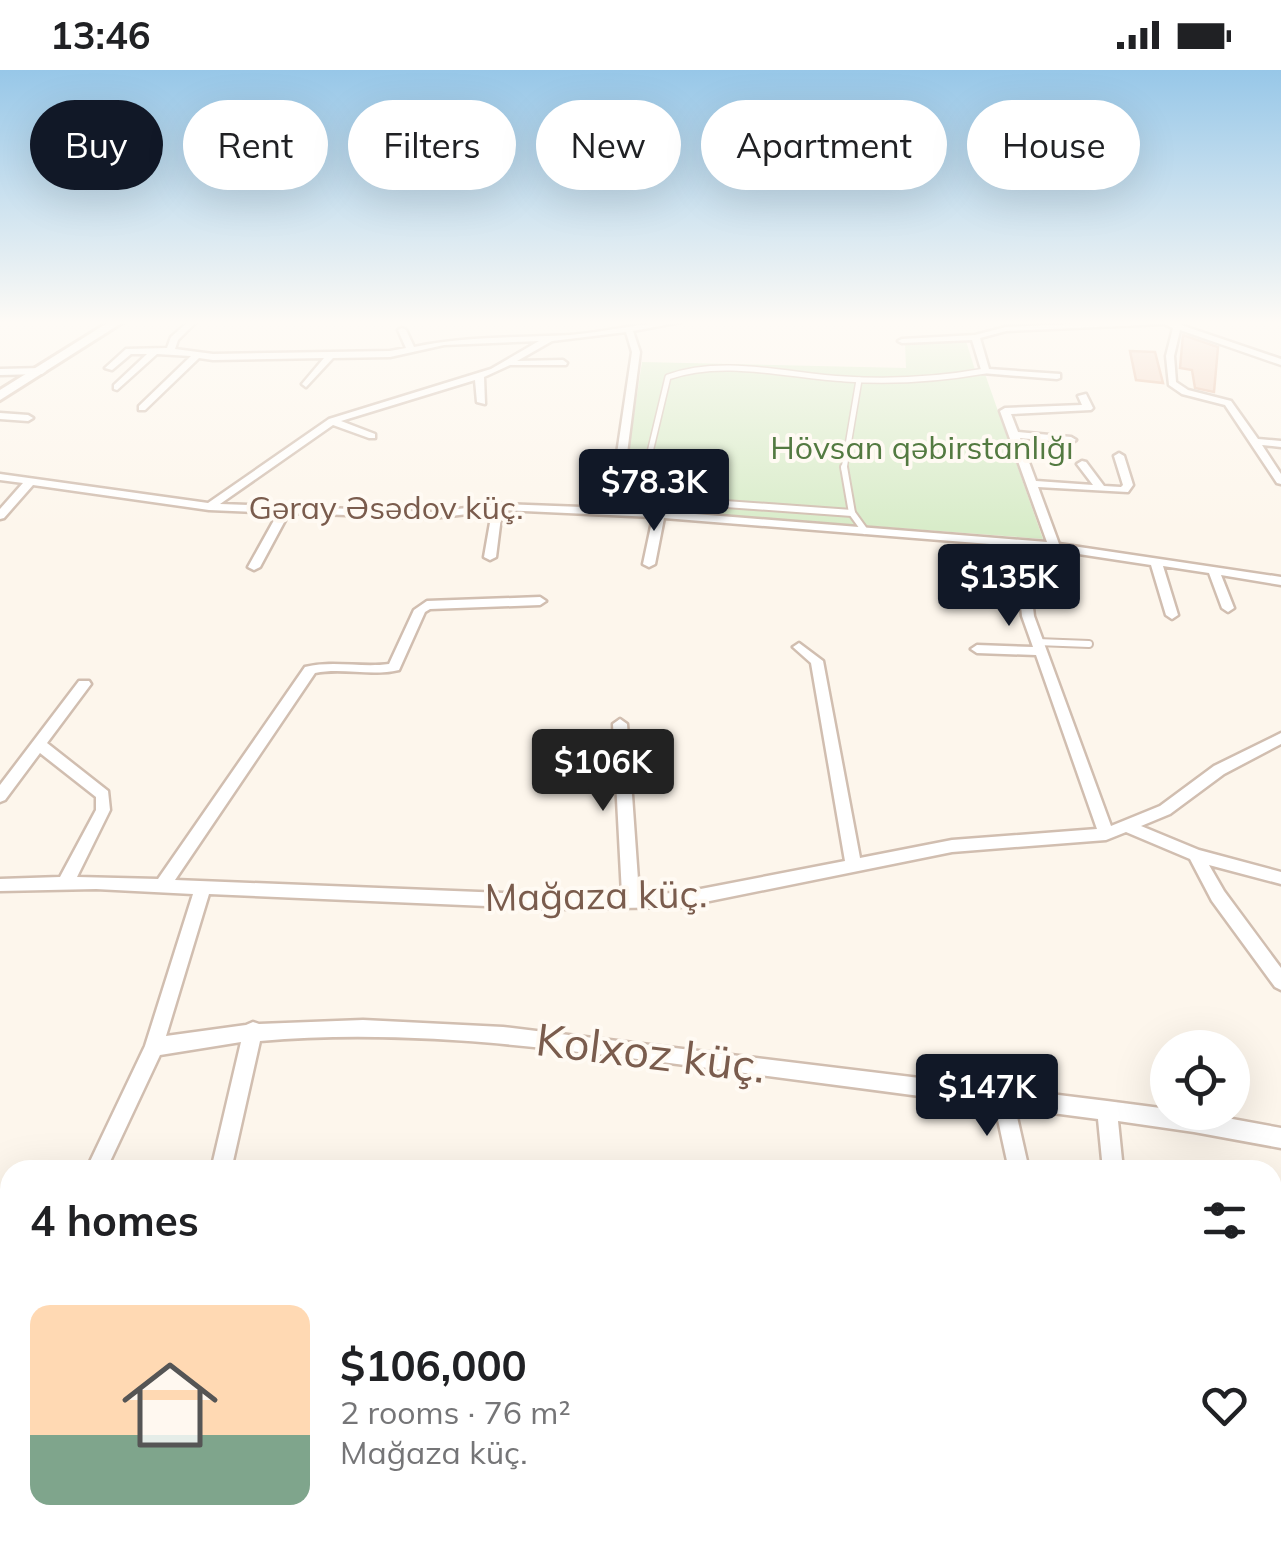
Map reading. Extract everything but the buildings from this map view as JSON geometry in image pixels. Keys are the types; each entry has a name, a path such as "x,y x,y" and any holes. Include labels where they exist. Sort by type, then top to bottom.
{"street":[{"path":"142,408 160,391"},
{"path":"209,507 332,421 428,391"},
{"path":"481,391 482,402"},
{"path":"614,511 631,391"},
{"path":"1184,391 1228,402 1281,481"},
{"path":"1054,546 1008,409 1085,409 1088,406 1084,396"},
{"path":"0,416 28,418"},
{"path":"332,421 372,436"},
{"path":"1014,435 1072,440"},
{"path":"1254,442 1281,444"},
{"path":"1032,484 1128,489 1120,456"},
{"path":"1082,464 1102,489"},
{"name":"Gəray Əsədov küç.","path":"0,477 209,507 432,515 489,508 614,511 1020,542 1281,582"},
{"path":"0,516 28,484"},
{"path":"489,508 496,517 490,556"},
{"path":"254,567 286,510"},
{"path":"648,564 659,514"},
{"path":"1020,542 1028,616 1106,834"},
{"path":"1154,560 1172,616"},
{"path":"1212,570 1228,608"},
{"path":"162,886 310,670 327,664 382,671 394,667 426,605 540,601"},
{"path":"977,649 1039,647"},
{"path":"799,648 817,661 854,868"},
{"path":"0,796 84,684"},
{"path":"620,724 631,901"},
{"name":"Mağaza küç.","path":"1,887 64,884 680,900 952,846 1106,834 1128,827 1281,738"},
{"path":"40,745 103,795 103,810 64,884"},
{"path":"1128,827 1196,854 1281,878"},
{"path":"1196,854 1218,896 1281,982"},
{"path":"101,1160 154,1047 202,889"},
{"name":"Kolxoz küç.","path":"154,1047 253,1030 319,1026 496,1033 1107,1110 1281,1138"},
{"path":"223,1160 253,1030"},
{"path":"1003,1097 1017,1160"},
{"path":"1107,1110 1112,1160"}],"lane":[{"path":"667,391 638,494 646,500 852,512"},
{"path":"856,391 844,435 842,464 852,512 865,530"},
{"path":"1039,647 1089,644"}],"green space":[{"name":"Hövsan qəbirstanlığı","path":"638,391 991,391 1043,539 620,507"}]}
